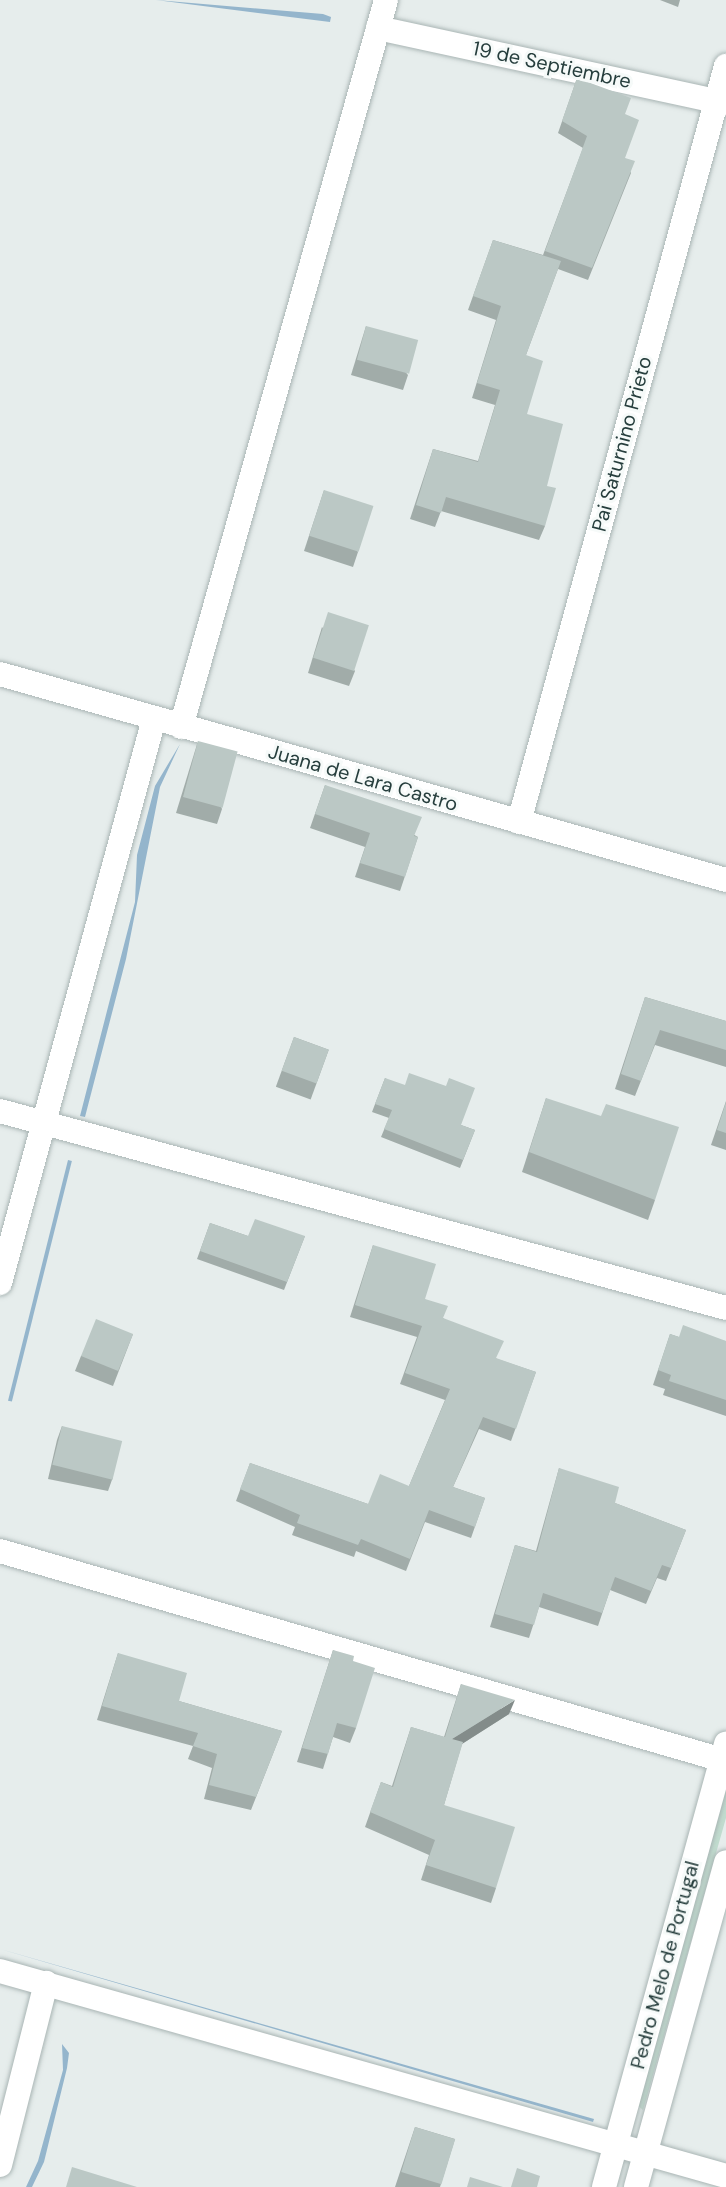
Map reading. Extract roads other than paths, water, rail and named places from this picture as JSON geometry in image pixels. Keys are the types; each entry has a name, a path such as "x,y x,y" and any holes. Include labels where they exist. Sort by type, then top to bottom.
{"street":[{"path":"181,727 386,0"},
{"name":"19 de Septiembre","path":"378,28 721,102"},
{"name":"Pai Saturnino Prieto","path":"519,822 721,102 726,66"},
{"name":"Juana de Lara Castro","path":"0,674 726,880"},
{"path":"0,1283 154,719"},
{"path":"0,1111 726,1308"},
{"path":"0,1551 724,1754"},
{"name":"Pedro Melo de Portugal","path":"604,2187 724,1754"},
{"name":"Pedro Melo de Portugal","path":"636,2187 726,1862"},
{"path":"0,1971 726,2176"},
{"path":"0,2165 46,1983"}],"water":[{"path":"156,0 323,14 331,17 330,22"},
{"path":"180,744 160,787 126,959 85,1117 80,1116 135,902 137,855 155,786"},
{"path":"68,1160 72,1161 12,1402 8,1401"},
{"path":"0,1949 594,2119 593,2122"},
{"path":"62,2044 69,2053 67,2068 44,2162 32,2187 26,2187 38,2161 63,2070"}]}
